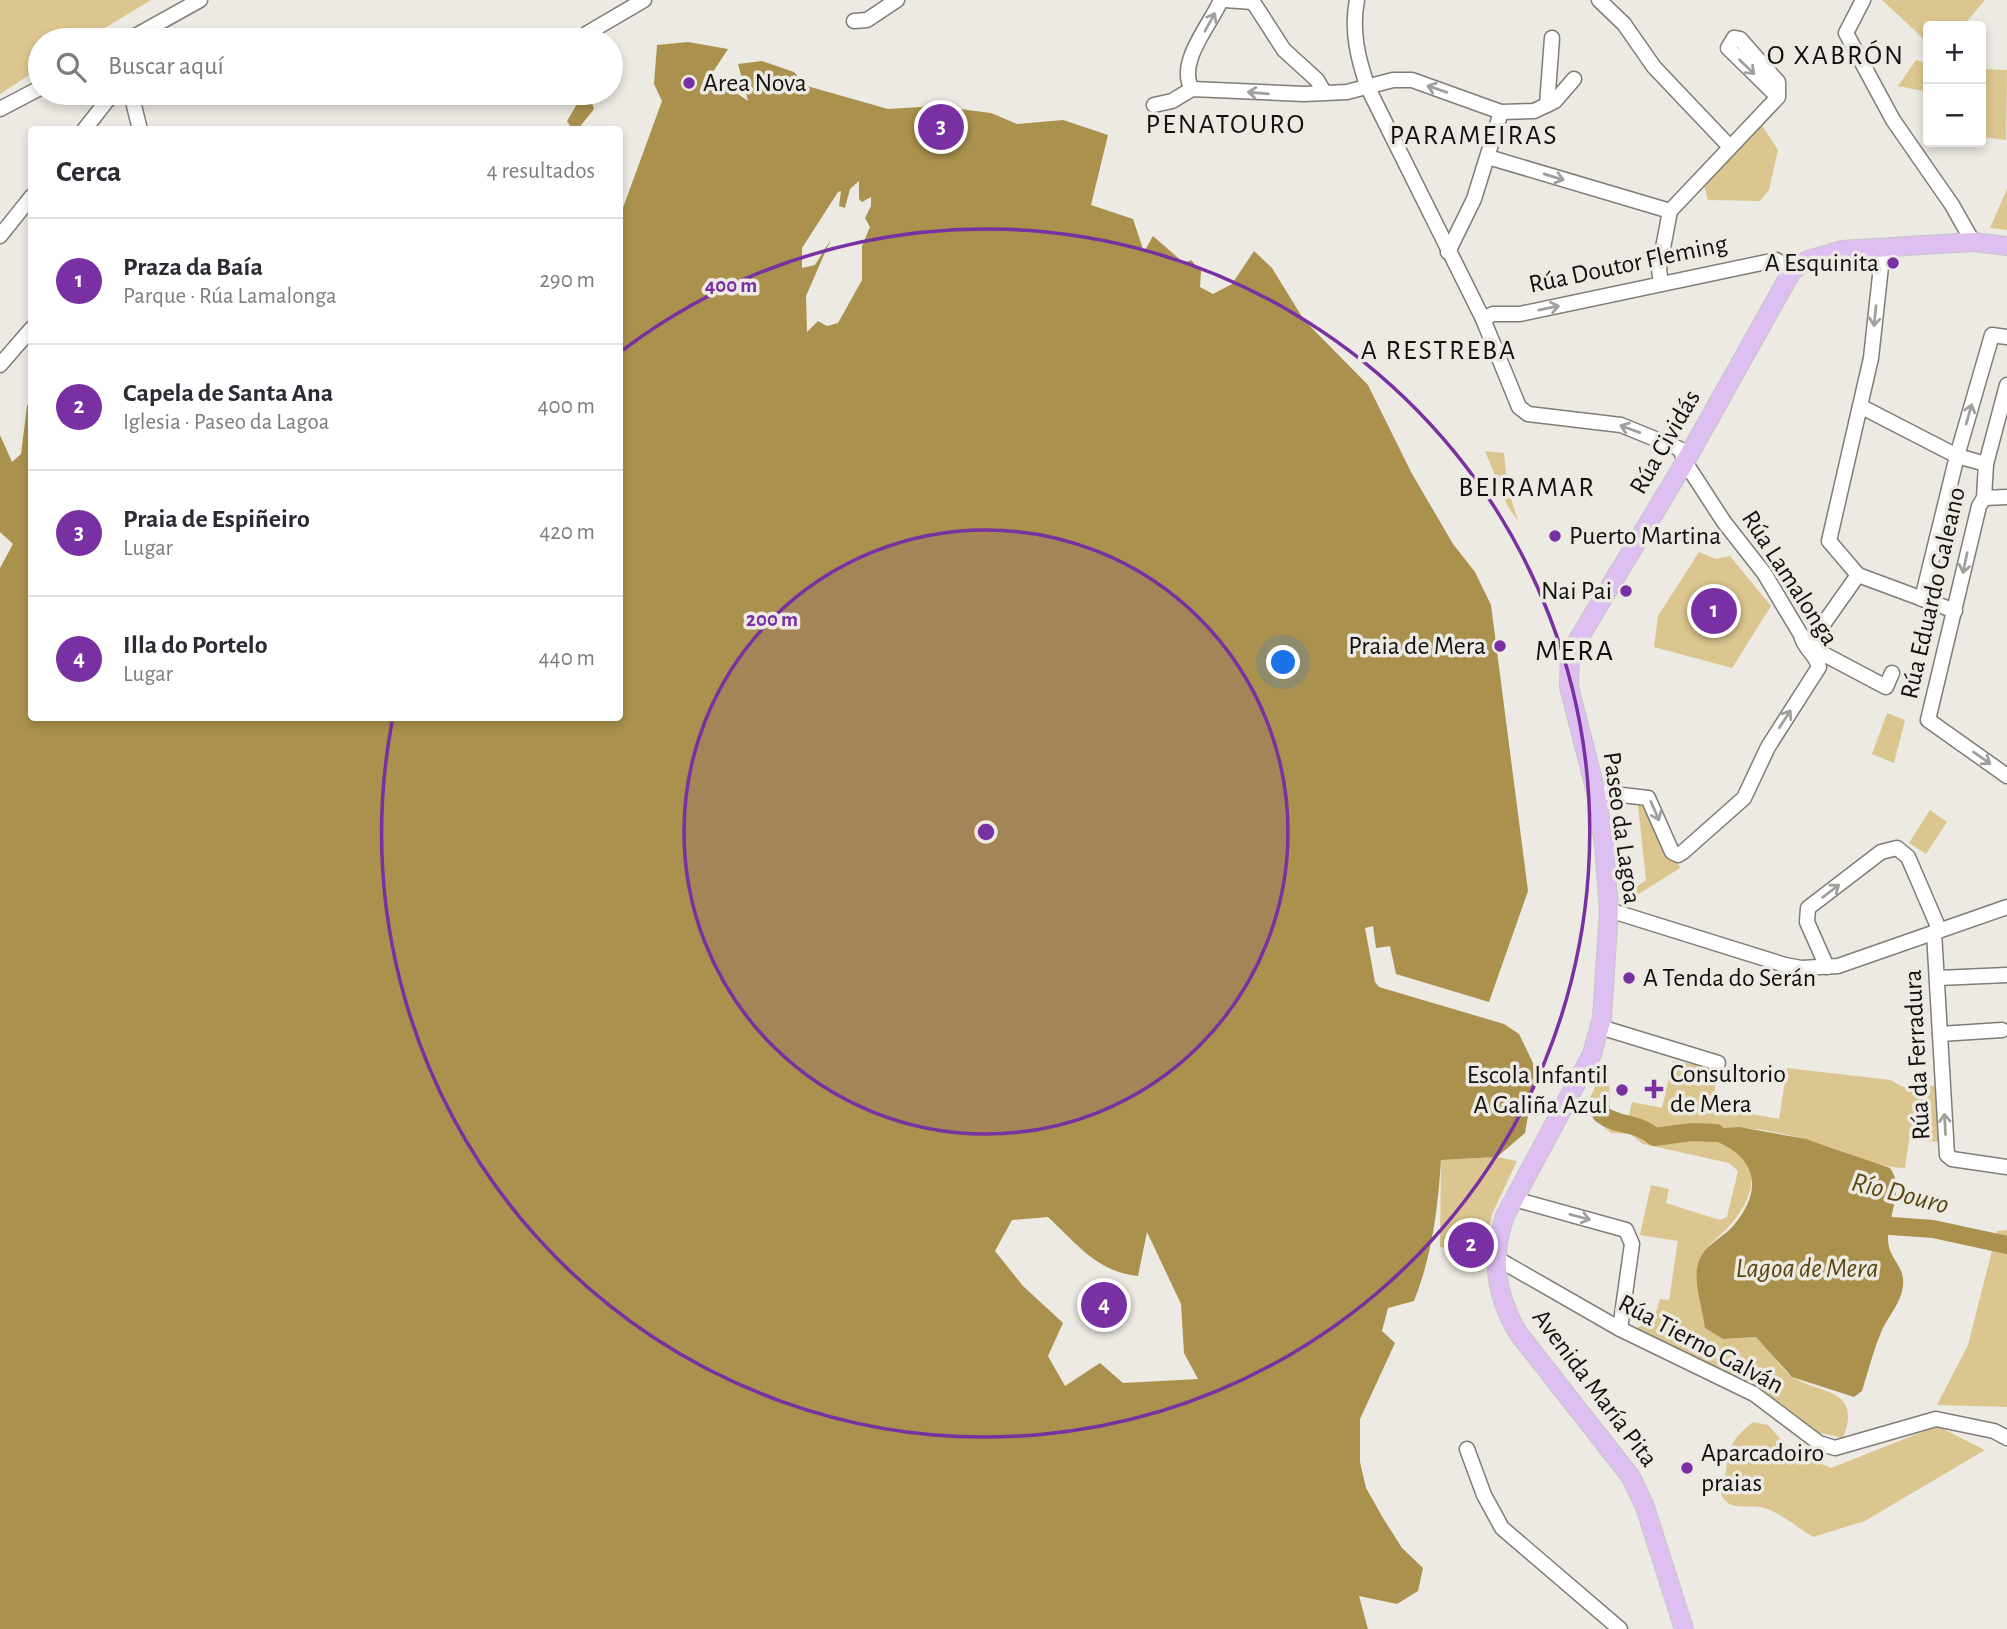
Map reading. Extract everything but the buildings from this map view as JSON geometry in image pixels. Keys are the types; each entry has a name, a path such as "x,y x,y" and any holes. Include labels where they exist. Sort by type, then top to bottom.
{"main road":[{"name":"Rúa Doutor Fleming","path":"1792,266 1822,254 1883,248 1973,242 2007,246"},
{"name":"Rúa Cividás","path":"1578,635 1685,462 1792,266"},
{"name":"Paseo da Lagoa","path":"1496,1258 1498,1236 1514,1199 1592,1054 1600,1027 1609,910 1596,792 1568,678 1570,653 1578,635"},
{"name":"Avenida María Pita","path":"1496,1258 1502,1300 1518,1333 1612,1449 1639,1493 1684,1629"}],"street":[{"path":"151,28 200,0"},
{"path":"596,28 644,0"},
{"path":"854,21 867,20 897,0"},
{"path":"1192,89 1187,76 1189,62 1223,0 1254,1 1284,50 1317,80 1324,92"},
{"path":"1357,0 1354,18 1357,56 1368,88 1483,319"},
{"path":"1599,0 1624,24 1654,67 1730,147"},
{"path":"1863,0 1846,33 1893,120 1952,205 1973,242"},
{"path":"162,28 168,19"},
{"path":"1547,105 1552,38"},
{"path":"1154,105 1172,101 1192,89 1210,88 1261,94 1324,92 1368,88 1393,80 1412,80 1501,112 1534,111 1555,101 1574,79"},
{"path":"0,109 28,95"},
{"path":"1661,284 1659,269 1670,211 1778,97"},
{"path":"0,122 17,101"},
{"path":"87,126 104,105"},
{"path":"134,105 139,126"},
{"path":"1448,252 1462,229 1501,112"},
{"path":"1488,157 1670,211"},
{"path":"0,236 28,201"},
{"path":"1883,248 1871,358 1829,541 1858,575 1955,611"},
{"name":"Rúa Doutor Fleming","path":"1483,319 1493,314 1520,314 1763,262 1776,260 1792,266"},
{"name":"Rúa Lamalonga","path":"1483,319 1519,407 1528,414 1621,425 1680,449 1685,462 1768,579 1801,635 1803,646 1818,661 1819,667 1768,747 1744,797 1678,855 1672,852 1648,797 1596,792"},
{"path":"0,365 28,333"},
{"name":"Rúa Eduardo Galeano","path":"1922,599 1957,456 1992,335 2007,337"},
{"name":"Rúa Eduardo Galeano","path":"2007,385 1986,464 1984,498 1979,506 1928,720 2007,776"},
{"path":"1860,406 1957,456"},
{"name":"Rúa Eduardo Galeano","path":"1957,456 1986,464"},
{"path":"1984,498 2007,496"},
{"path":"1858,575 1817,633 1816,650 1886,687 1892,673"},
{"name":"Rúa da Ferradura","path":"1828,967 1807,922 1808,908 1881,852 1896,848 1908,857 1936,931 1947,1155 1952,1159 2007,1167"},
{"path":"1609,910 1785,965 1828,967 2007,907"},
{"path":"1938,978 2007,975"},
{"path":"1600,1027 1718,1063"},
{"path":"1940,1034 2002,1030"},
{"path":"1514,1199 1626,1230 1632,1244 1620,1329"},
{"name":"Rúa Tierno Galván","path":"1496,1258 1620,1329 1754,1394 1819,1443 1835,1448 1936,1419 1994,1431 2007,1438"},
{"path":"1467,1449 1484,1495 1502,1528 1620,1629"}],"shaded area":[{"path":"0,0 151,0 105,28 28,28 28,76 0,94"},
{"name":"O XABRÓN","path":"1882,0 1985,0 1967,21 1923,21 1923,38"},
{"path":"1916,60 1923,62 1923,91 1898,86"},
{"path":"1986,69 2007,70 2006,140 1986,138"},
{"path":"1761,124 1778,150 1769,190 1760,201 1708,200 1704,185"},
{"path":"2007,189 2007,230 1990,228"},
{"path":"1485,451 1504,453 1507,485 1518,521 1507,505"},
{"path":"1699,552 1716,559 1730,556 1771,606 1732,668 1654,647 1658,616"},
{"path":"1887,713 1905,720 1894,763 1872,754"},
{"path":"1638,805 1654,808 1680,868 1637,895 1634,889 1646,880"},
{"path":"1930,810 1947,822 1926,854 1909,843"},
{"path":"1673,1061 1717,1068 1713,1107 1779,1119 1787,1068 1891,1080 1903,1087 1914,1089 1938,1084 1942,1142 1909,1140 1905,1168 1881,1165 1806,1140 1768,1131 1730,1128 1693,1135 1719,1142 1737,1152 1748,1165 1751,1180 1749,1195 1740,1212 1727,1229 1709,1245 1705,1328 1723,1339 1756,1337 1794,1378 1837,1396 1848,1410 1848,1422 1843,1438 1803,1429 1633,1330 1654,1319 1660,1299 1669,1300 1678,1241 1640,1235 1651,1185 1669,1189 1666,1203 1720,1220 1727,1217 1738,1171 1729,1163 1643,1144 1630,1134 1611,1133 1584,1110 1600,1077 1609,1079 1610,1112 1628,1119 1632,1102 1662,1108"},
{"path":"1497,1157 1517,1161 1492,1214 1486,1254 1440,1247 1441,1160"},
{"path":"2007,1230 2007,1407 1937,1405 1968,1345 1997,1231"},
{"path":"1753,1422 1768,1425 1792,1452 1831,1468 1937,1426 1985,1450 1865,1521 1813,1537 1770,1510 1728,1503 1720,1492 1731,1447"}],"water":[{"path":"688,42 728,49 711,75 719,91 728,87 748,101 738,64 762,61 794,72 807,86 888,109 936,106 991,113 1017,124 1063,120 1108,135 1091,205 1133,219 1144,252 1153,236 1184,263 1191,260 1201,271 1200,287 1213,294 1232,284 1254,251 1272,268 1304,320 1368,385 1411,472 1453,544 1475,572 1491,605 1528,891 1489,1002 1396,974 1390,946 1376,948 1373,926 1365,928 1375,982 1379,987 1504,1024 1519,1034 1533,1063 1535,1076 1525,1133 1497,1157 1441,1160 1433,1232 1414,1301 1388,1308 1382,1331 1395,1343 1360,1419 1360,1462 1366,1488 1383,1518 1402,1548 1423,1568 1418,1591 1397,1604 1359,1596 1368,1629 0,1629 0,568 13,544 0,532 0,435 12,462 21,454 28,404 28,721 623,721 623,208 662,101 654,84 657,45","holes":["859,181 859,199 862,202 871,197 871,206 865,218 870,227 862,246 862,280 838,323 827,326 818,321 807,332 806,296 831,239 815,265 802,268 802,248 838,192 841,191 839,206 845,208 850,189","1048,1217 1099,1263 1138,1276 1147,1232 1181,1304 1184,1353 1198,1379 1123,1383 1100,1363 1065,1386 1048,1356 1063,1323 1023,1286 995,1251 1012,1220"]},
{"path":"576,105 593,105 594,109 580,126 570,126 567,121"},
{"name":"Lagoa de Mera","path":"1739,1127 1806,1139 1890,1168 1895,1177 1896,1197 1888,1238 1891,1252 1901,1270 1902,1292 1879,1337 1862,1391 1854,1397 1792,1377 1756,1337 1723,1339 1705,1328 1697,1287 1700,1257 1734,1225 1746,1208 1752,1178 1739,1155 1726,1146 1693,1135 1692,1130"}],"waterway":[{"name":"Río Douro","path":"1601,1114 1614,1121 1642,1129 1654,1137 1692,1132 1716,1133"},
{"name":"Río Douro","path":"1870,1220 1891,1226 1933,1229 2007,1245"}],"place":[{"name":"Area Nova","path":"689,83"},
{"name":"Praia de Espiñeiro","path":"941,127"},
{"name":"A Esquinita","path":"1893,263"},
{"name":"Puerto Martina","path":"1555,536"},
{"name":"Nai Pai","path":"1626,591"},
{"name":"Praza da Baía","path":"1714,611"},
{"name":"Praia de Mera","path":"1500,646"},
{"name":"A Tenda do Serán","path":"1629,978"},
{"name":"Consultorio de Mera","path":"1654,1089"},
{"name":"Escola Infantil A Galiña Azul","path":"1622,1090"},
{"name":"Capela de Santa Ana","path":"1471,1245"},
{"name":"Illa do Portelo","path":"1104,1305"},
{"name":"Aparcadoiro praias","path":"1687,1468"}],"district":[{"name":"O XABRÓN","path":"1836,56"},
{"name":"PENATOURO","path":"1226,125"},
{"name":"PARAMEIRAS","path":"1474,136"},
{"name":"A RESTREBA","path":"1439,351"},
{"name":"BEIRAMAR","path":"1527,488"},
{"name":"MERA","path":"1575,651"}]}
